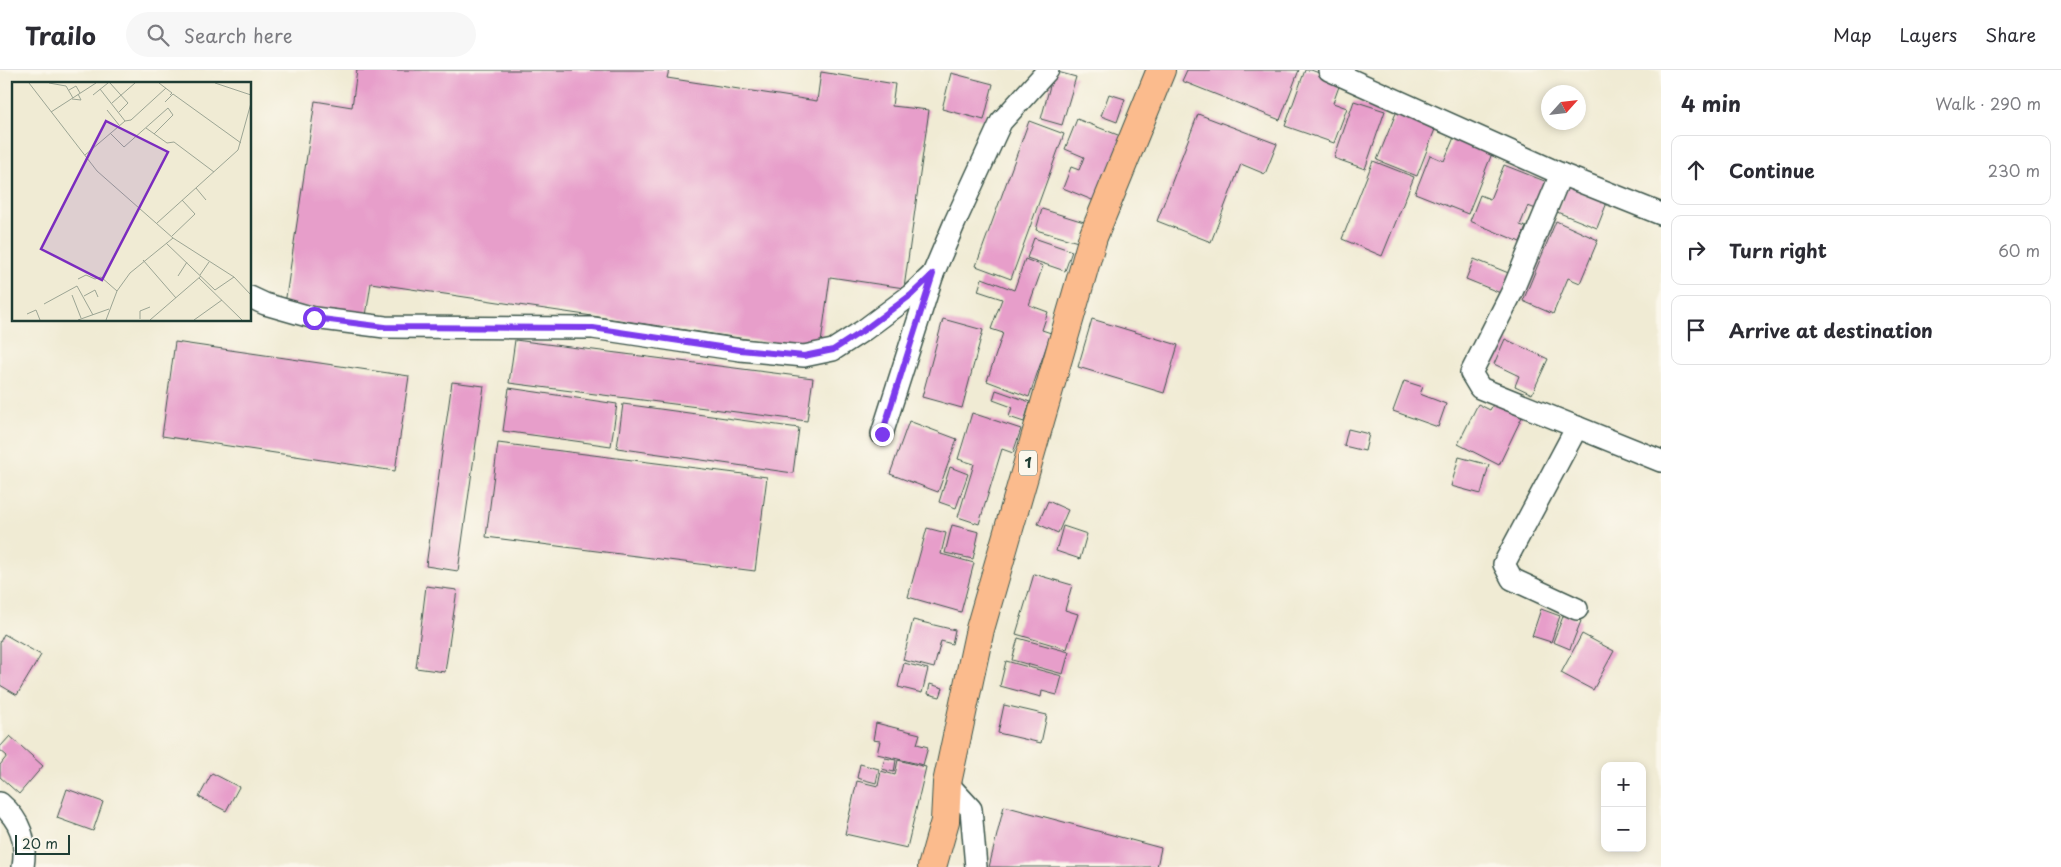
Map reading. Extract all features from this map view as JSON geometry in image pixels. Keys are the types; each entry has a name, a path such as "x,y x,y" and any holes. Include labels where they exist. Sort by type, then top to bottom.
{"highway":[{"name":"1","path":"932,867 945,820 947,783 980,629 1093,237 1161,70"}],"street":[{"path":"882,434 933,274 1001,122 1048,70"},
{"path":"1329,70 1561,174 1661,214"},
{"path":"1561,174 1512,292 1471,373 1480,388 1661,461"},
{"path":"251,297 265,304 314,318 385,327 593,328 740,350 804,356 833,350 903,301 933,274"},
{"path":"1577,427 1504,564 1512,579 1577,609"},
{"path":"947,783 971,809 976,867"},
{"path":"0,802 24,834 25,856 23,867"}],"building":[{"path":"357,70 669,70 667,78 817,101 821,72 895,84 892,106 929,110 904,288 830,277 820,350 371,283 366,316 285,304 315,101 352,107"},
{"path":"1187,70 1299,70 1280,120 1182,81"},
{"path":"1305,70 1311,70 1341,81 1333,103 1347,108 1334,143 1285,126"},
{"path":"1054,71 1076,77 1062,125 1041,119"},
{"path":"951,73 993,84 984,120 942,109"},
{"path":"1109,94 1125,99 1117,122 1101,116"},
{"path":"1354,101 1385,111 1365,169 1334,158"},
{"path":"1398,108 1437,124 1417,176 1377,160"},
{"path":"1198,114 1277,144 1265,174 1241,164 1211,242 1157,221"},
{"path":"1077,119 1123,137 1097,202 1063,188 1071,167 1079,170 1084,157 1065,149"},
{"path":"1029,121 1064,134 1011,279 976,266"},
{"path":"1455,135 1493,151 1468,214 1415,193 1430,155 1444,161"},
{"path":"1373,161 1414,177 1382,256 1342,239"},
{"path":"1504,165 1547,182 1536,209 1528,206 1520,225 1526,227 1520,242 1470,221 1480,195 1490,199"},
{"path":"1568,184 1608,200 1597,228 1557,212"},
{"path":"1042,209 1084,222 1078,242 1036,230"},
{"path":"1556,221 1598,240 1580,283 1568,278 1553,314 1523,301"},
{"path":"1034,238 1072,251 1065,271 1027,258"},
{"path":"1025,259 1043,266 1029,305 1048,312 1042,330 1051,333 1029,397 987,381 1003,333 991,329 1002,299 978,291 982,278 1014,290"},
{"path":"1474,259 1511,274 1503,294 1466,279"},
{"path":"943,319 983,330 962,408 922,397"},
{"path":"1092,319 1178,345 1164,393 1078,367"},
{"path":"1505,339 1548,359 1532,394 1515,386 1519,376 1494,364"},
{"path":"515,340 813,378 807,421 509,383"},
{"path":"175,342 409,376 395,471 162,436"},
{"path":"1404,381 1423,387 1420,394 1446,404 1438,427 1393,411"},
{"path":"452,382 484,386 458,571 426,566"},
{"path":"509,388 617,404 611,446 503,431"},
{"path":"996,390 1030,402 1024,422 1009,417 1012,407 993,400"},
{"path":"1495,401 1523,415 1499,465 1458,444 1478,404 1490,410"},
{"path":"623,404 799,428 793,473 617,448"},
{"path":"972,413 1021,429 1013,453 1002,449 979,524 958,517 974,464 958,459"},
{"path":"909,421 957,439 938,492 890,474"},
{"path":"1348,429 1369,434 1365,451 1344,446"},
{"path":"498,443 767,477 755,571 486,537"},
{"path":"1459,457 1489,465 1481,494 1451,486"},
{"path":"950,467 968,474 956,508 939,502"},
{"path":"1048,501 1068,510 1058,533 1038,524"},
{"path":"952,525 979,532 973,559 945,553"},
{"path":"1063,526 1087,534 1080,559 1056,551"},
{"path":"927,528 946,533 941,554 974,563 961,612 908,597"},
{"path":"1034,574 1072,585 1065,610 1078,614 1067,649 1016,634"},
{"path":"426,586 457,590 445,672 416,668"},
{"path":"1541,609 1560,616 1551,642 1532,636"},
{"path":"1564,614 1581,621 1570,649 1553,642"},
{"path":"913,620 955,630 952,644 941,641 934,668 903,660"},
{"path":"4,634 41,655 17,695 0,685 0,642"},
{"path":"1582,634 1614,651 1593,690 1561,673"},
{"path":"1018,638 1069,652 1063,674 1012,660"},
{"path":"1006,661 1062,676 1057,695 1042,691 1041,697 1000,686"},
{"path":"904,663 928,669 922,693 898,687"},
{"path":"930,684 943,688 940,697 928,694"},
{"path":"1004,705 1047,715 1041,743 998,733"},
{"path":"876,723 920,734 917,744 928,747 923,765 877,754 880,741 873,740"},
{"path":"10,736 43,766 19,794 0,777 0,765 7,756 0,750 0,747"},
{"path":"885,758 896,760 894,772 882,769"},
{"path":"898,760 926,767 907,848 845,834 857,781 878,786 881,771 895,775"},
{"path":"860,764 879,769 876,783 857,778"},
{"path":"212,773 239,787 226,811 199,797"},
{"path":"67,789 103,802 93,831 57,818"},
{"path":"1004,806 1161,848 1157,867 989,867"}],"route":[{"path":"314,318 385,327 593,328 740,350 804,356 833,350 864,330 911,295 933,274 882,434"}]}
